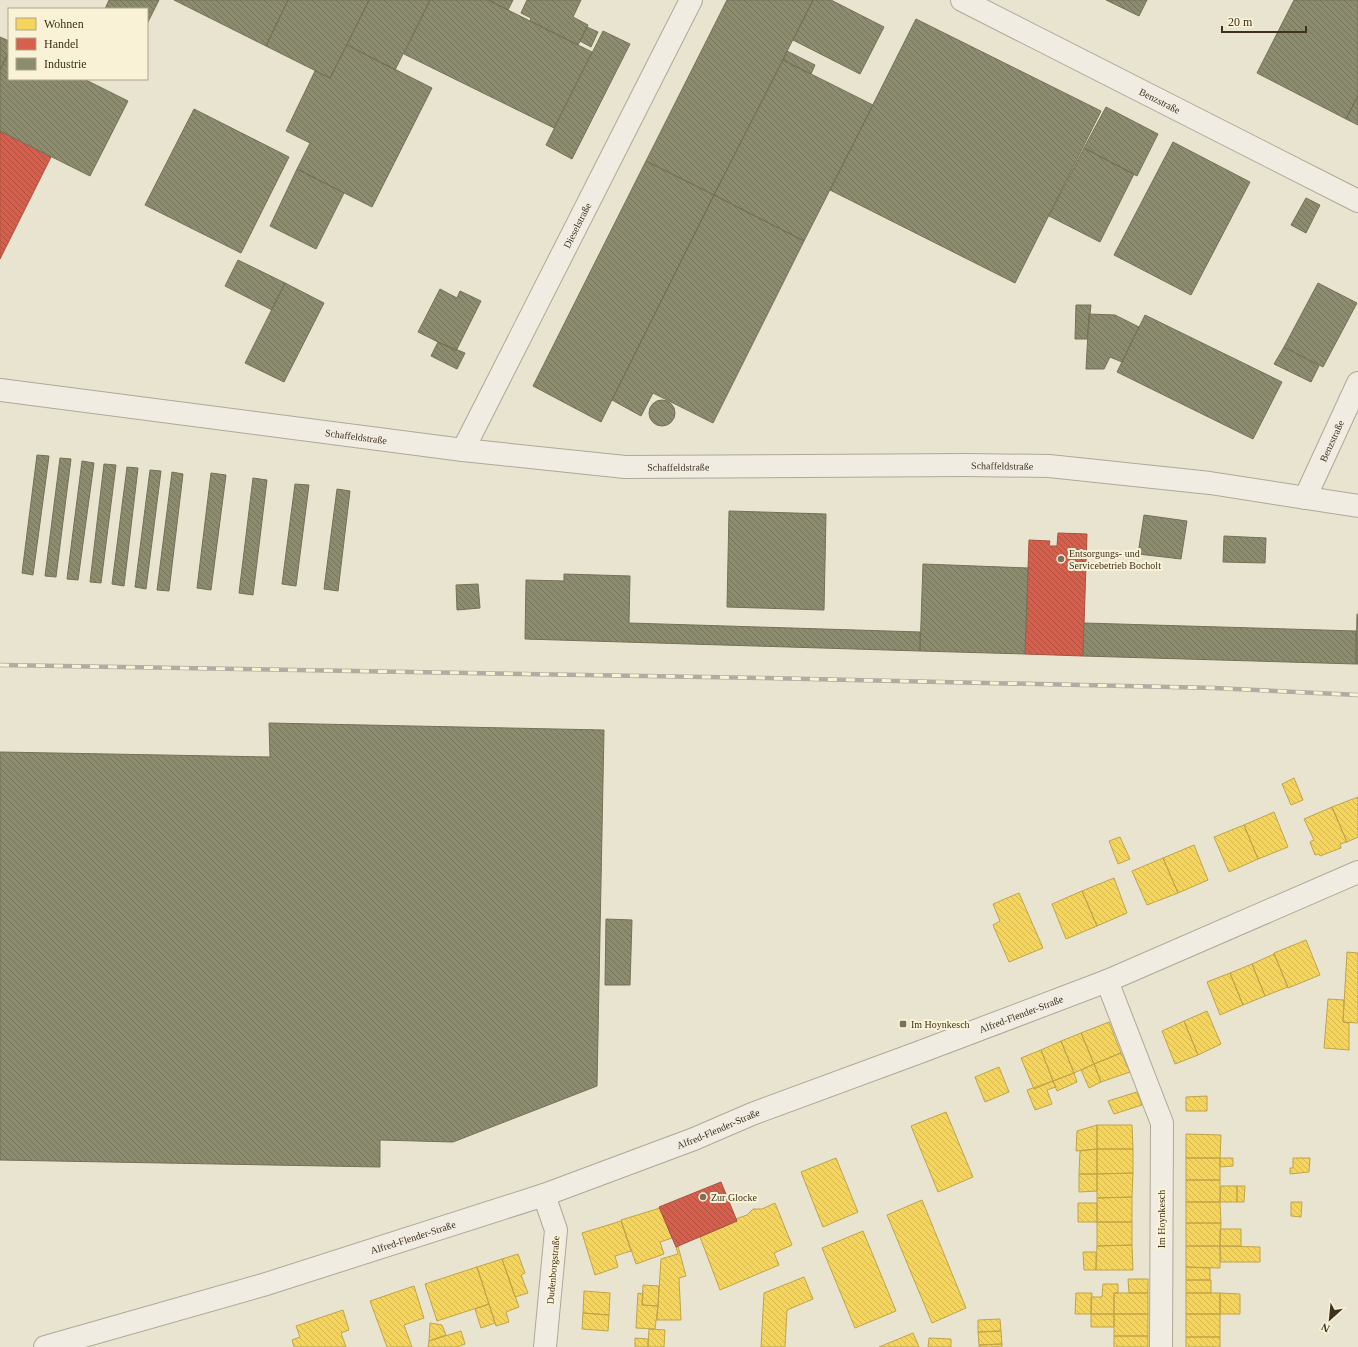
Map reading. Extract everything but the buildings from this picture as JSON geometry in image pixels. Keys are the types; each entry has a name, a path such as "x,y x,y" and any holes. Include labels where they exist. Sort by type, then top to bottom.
{"street":[{"name":"Dieselstraße","path":"463,450 691,0"},
{"name":"Benzstraße","path":"962,0 1358,201"},
{"name":"Benzstraße","path":"1305,498 1358,383"},
{"name":"Schaffeldstraße","path":"0,390 463,450 625,467 1049,466 1210,483 1358,506"},
{"name":"Alfred-Flender-Straße","path":"56,1346 271,1282 544,1195 694,1139 752,1114 1107,981 1358,872"},
{"name":"Im Hoynkesch","path":"1107,981 1162,1123 1161,1347"},
{"name":"Dudenborgstraße","path":"544,1195 556,1230 545,1347"}],"railway":[{"path":"0,665 765,678 1214,688 1358,695"}],"place":[{"name":"Entsorgungs- und Servicebetrieb Bocholt","path":"1061,559"},
{"name":"Im Hoynkesch","path":"903,1024"},
{"name":"Zur Glocke","path":"703,1197"}]}
